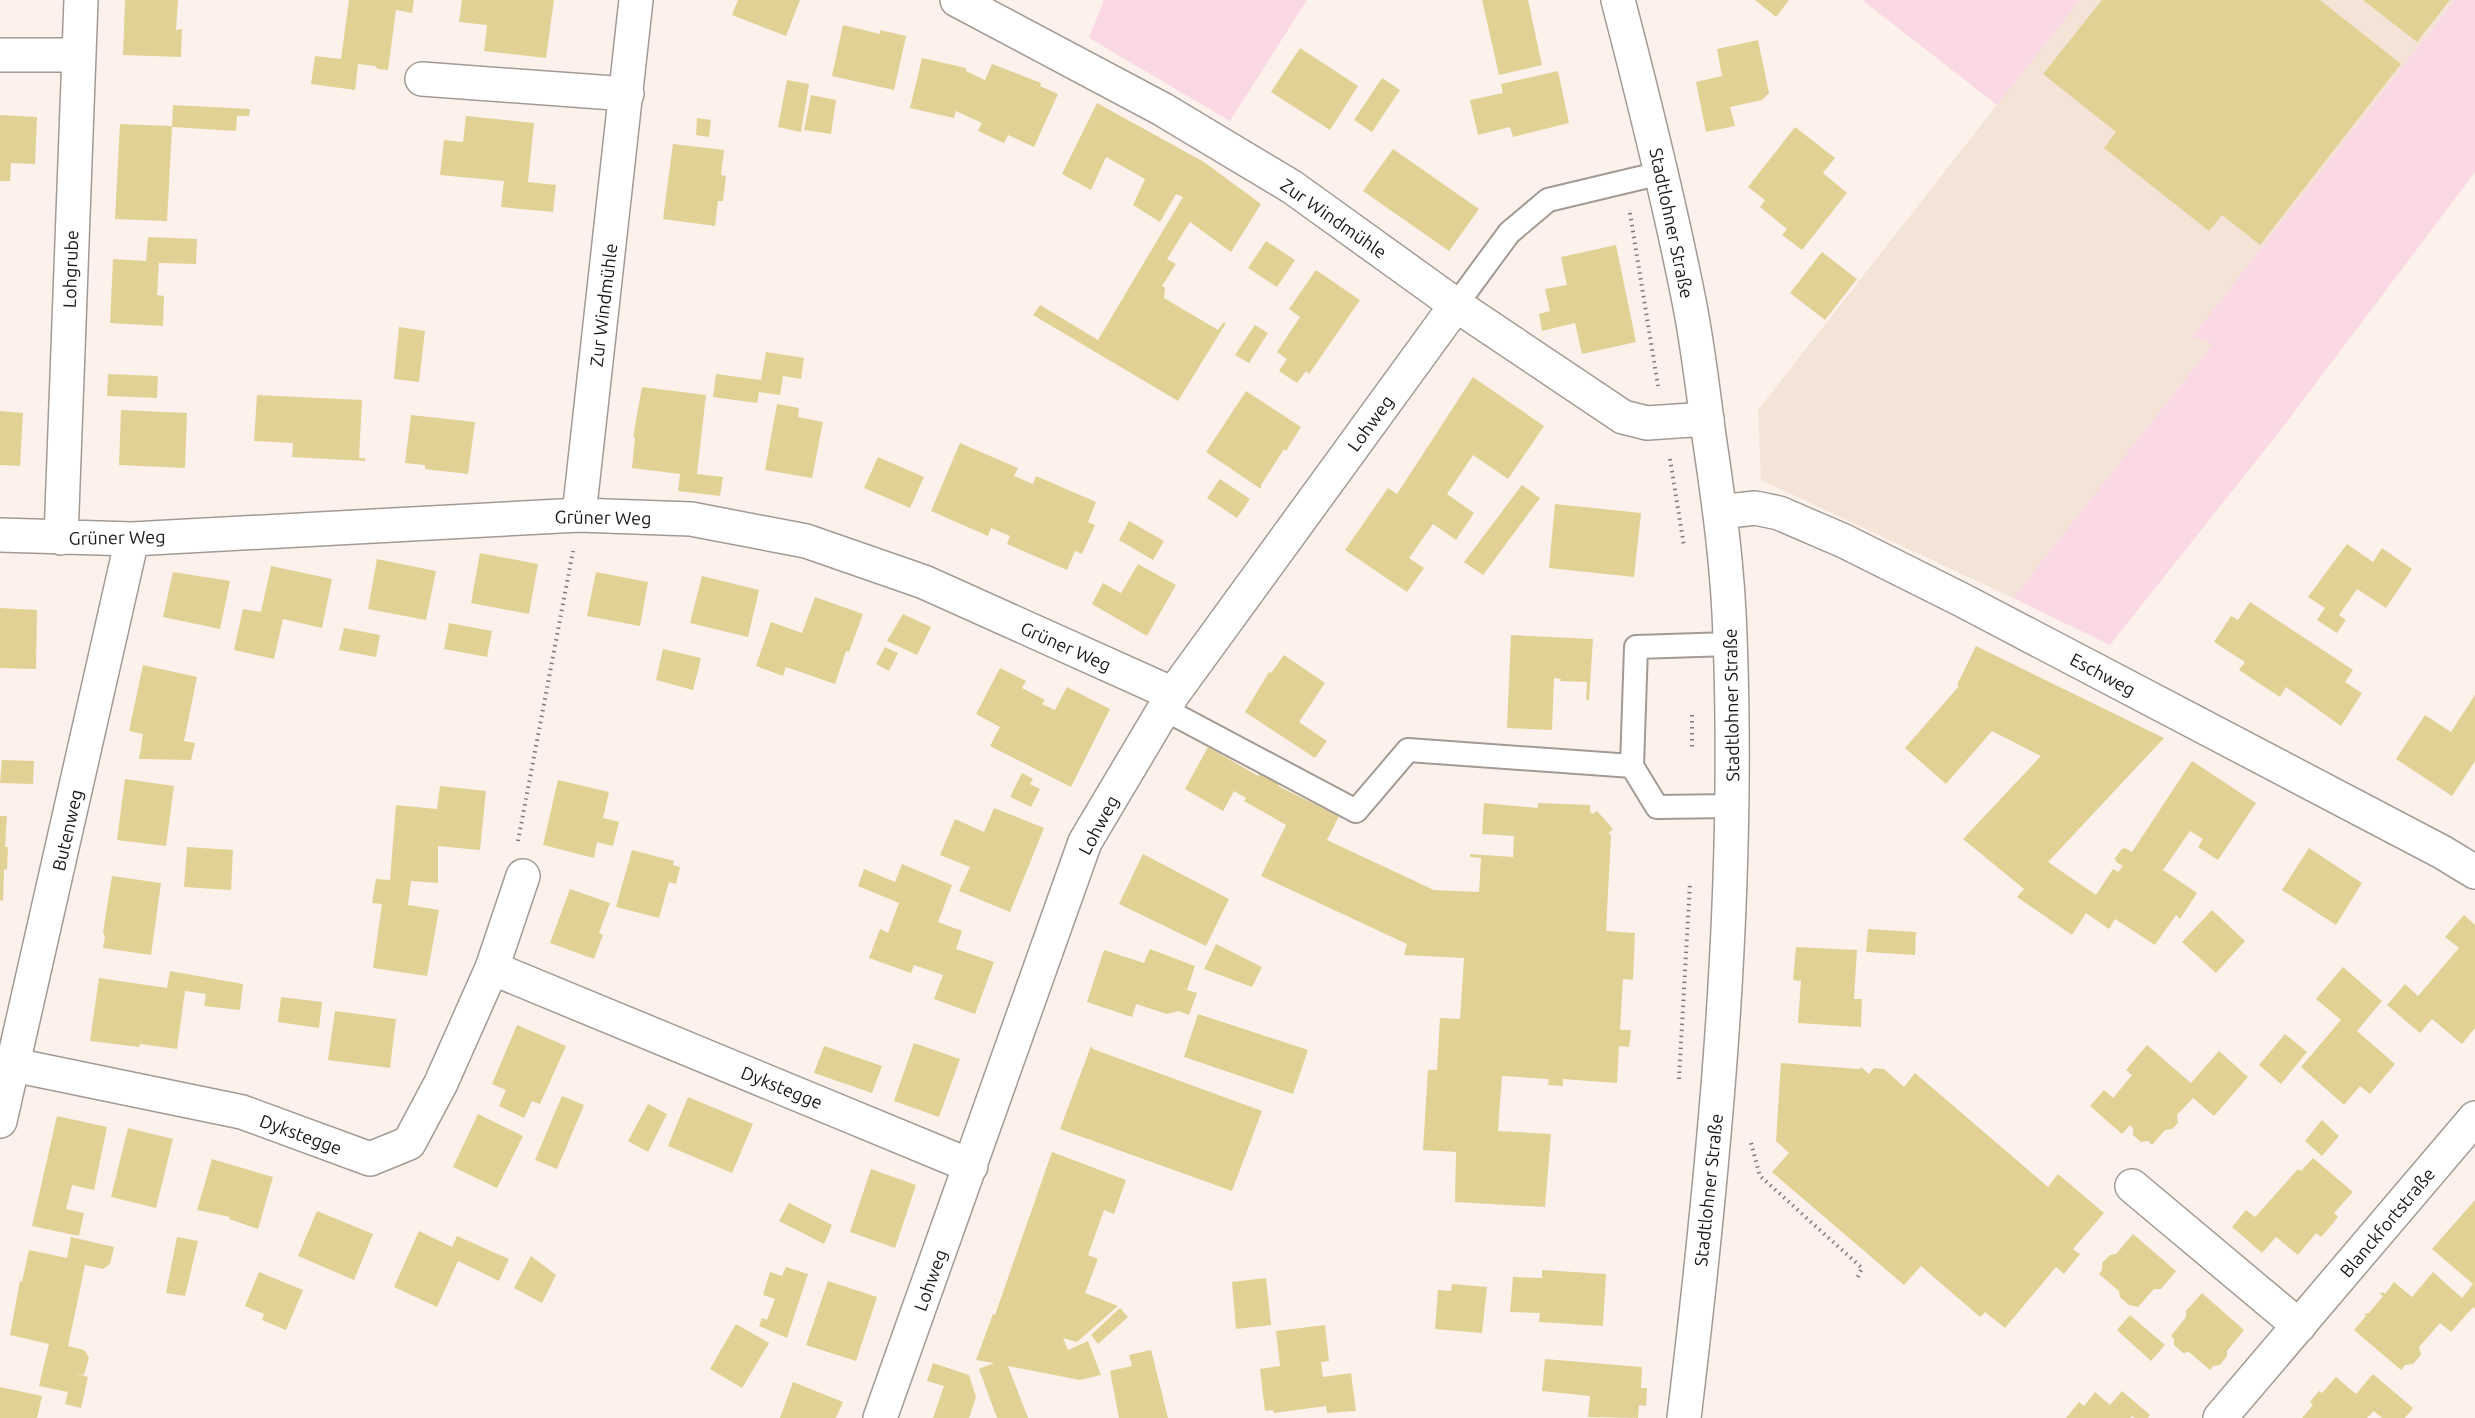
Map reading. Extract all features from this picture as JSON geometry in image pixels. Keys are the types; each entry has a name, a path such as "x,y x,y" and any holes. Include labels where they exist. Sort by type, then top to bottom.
{"street":[{"name":"Lohgrube","path":"61,538 81,0"},
{"name":"Zur Windmühle","path":"579,515 636,0"},
{"name":"Zur Windmühle","path":"957,0 989,7 1292,187 1456,305 1623,417 1647,423 1707,419"},
{"name":"Stadtlohner Straße","path":"1618,0 1661,173 1689,304 1720,512 1730,644 1732,806 1730,885 1717,1106 1684,1418"},
{"path":"0,55 78,55"},
{"path":"422,79 627,94"},
{"name":"Lohweg","path":"880,1418 1085,842 1168,701 1456,305"},
{"name":"Eschweg","path":"1720,512 1755,508 1779,513 1844,541 2411,835 2475,872"},
{"name":"Grüner Weg","path":"0,535 132,539 579,515 691,519 806,541 924,582 1168,701"},
{"name":"Butenweg","path":"0,1121 7,1065 132,539"},
{"name":"Dykstegge","path":"7,1065 242,1112 370,1159 409,1143 441,1083 492,968 523,876"},
{"name":"Dykstegge","path":"492,968 971,1166"},
{"name":"Blanckfortstraße","path":"2220,1418 2475,1118"},
{"path":"2132,1186 2299,1326"}],"lane":[{"path":"1456,305 1509,233 1548,200 1661,173"},
{"path":"1730,644 1636,647 1632,766 1657,807 1732,806"},
{"path":"1168,701 1356,811 1408,750 1632,766"}],"path":[{"path":"523,876 516,852 579,515"},
{"path":"1749,1141 1760,1176 1862,1268 1856,1281"}],"shaded area":[{"path":"1104,0 1307,0 1230,121 1089,38"},
{"path":"1862,0 2080,0 1997,105"},
{"path":"2079,0 2455,0 2193,336 2213,344 2013,598 1761,480 1758,410"},
{"path":"2455,0 2475,0 2475,172 2283,427 2110,645 2013,598 2213,344 2192,337"}],"building":[{"path":"125,0 178,0 176,30 182,29 181,57 123,55"},
{"path":"349,0 414,0 412,13 396,10 388,70 358,64 355,90 311,84 315,56 341,59"},
{"path":"462,0 554,0 546,58 484,51 487,25 459,22"},
{"path":"738,0 800,0 786,36 732,15"},
{"path":"1482,0 1528,0 1542,65 1499,75"},
{"path":"1755,0 1789,0 1776,17"},
{"path":"2102,0 2320,0 2401,64 2260,245 2222,215 2209,231 2104,148 2116,132 2043,74"},
{"path":"2363,0 2450,0 2417,42"},
{"path":"843,25 880,34 880,30 906,36 894,90 832,76"},
{"path":"1758,40 1769,93 1762,100 1730,107 1735,126 1706,132 1696,82 1722,76 1717,49"},
{"path":"1300,48 1358,86 1330,130 1271,92"},
{"path":"922,58 966,68 966,71 985,80 992,64 1041,83 1040,86 1058,94 1034,147 1008,135 1004,143 978,131 982,123 956,111 954,118 910,108"},
{"path":"1558,71 1569,123 1513,137 1510,127 1478,135 1470,100 1503,93 1501,84"},
{"path":"1382,78 1400,90 1372,132 1354,120"},
{"path":"787,80 809,84 801,132 778,127"},
{"path":"811,95 836,100 831,134 804,130"},
{"path":"1097,103 1204,162 1261,204 1231,252 1190,222 1167,259 1176,264 1162,286 1165,288 1164,298 1218,330 1224,322 1226,323 1178,401 1033,315 1040,305 1098,340 1183,197 1176,194 1160,222 1133,205 1145,179 1106,157 1091,190 1062,174"},
{"path":"173,105 250,109 249,116 237,116 236,131 172,127 167,221 115,219 120,124 172,126"},
{"path":"0,115 37,117 35,164 11,163 10,181 0,181"},
{"path":"466,116 534,123 528,182 556,185 553,212 501,207 504,181 440,175 444,140 463,142"},
{"path":"697,118 711,120 709,137 696,135"},
{"path":"1795,127 1835,158 1823,173 1847,193 1802,250 1782,235 1787,229 1760,207 1765,200 1748,187"},
{"path":"673,144 724,150 721,175 726,176 723,201 718,201 715,226 663,219"},
{"path":"1393,149 1479,209 1449,251 1363,191"},
{"path":"148,237 197,239 196,264 159,263 157,295 164,296 163,326 110,323 113,259 146,261"},
{"path":"1266,241 1295,260 1277,287 1248,268"},
{"path":"1616,245 1636,342 1582,354 1575,323 1542,331 1539,314 1550,311 1545,289 1567,285 1561,257"},
{"path":"1822,252 1857,279 1825,320 1790,293"},
{"path":"1316,270 1360,300 1309,374 1306,371 1297,383 1279,371 1287,359 1277,352 1300,317 1289,309"},
{"path":"1255,325 1268,333 1249,363 1235,355"},
{"path":"399,327 425,331 419,382 394,379"},
{"path":"766,352 804,358 801,379 783,376 780,395 759,392 757,403 713,397 716,374 761,380"},
{"path":"108,374 158,376 157,398 107,396"},
{"path":"1473,377 1544,426 1508,479 1473,455 1447,494 1474,513 1456,540 1433,524 1409,558 1424,568 1407,592 1345,550 1388,488 1397,494"},
{"path":"642,387 706,395 697,474 723,477 720,496 678,491 680,474 632,468 635,438 633,437"},
{"path":"1246,391 1301,427 1286,451 1284,449 1261,485 1261,489 1206,452"},
{"path":"257,395 362,400 359,458 365,458 365,461 292,457 293,443 254,441"},
{"path":"777,404 799,408 798,417 823,422 812,478 765,470"},
{"path":"121,410 187,413 185,468 119,465"},
{"path":"0,411 23,413 20,466 0,465"},
{"path":"411,415 475,422 468,474 425,469 425,465 405,463"},
{"path":"960,443 1018,468 1014,476 1033,484 1036,476 1096,502 1088,522 1095,525 1082,554 1075,551 1067,570 1007,544 1010,536 991,528 988,536 931,511"},
{"path":"878,457 924,477 910,508 864,488"},
{"path":"1220,479 1250,499 1237,518 1207,498"},
{"path":"1522,485 1540,498 1483,575 1464,562"},
{"path":"1555,504 1641,513 1634,577 1549,568"},
{"path":"1129,521 1164,541 1153,560 1119,540"},
{"path":"2347,544 2373,562 2382,548 2412,569 2386,608 2357,589 2339,615 2346,620 2337,633 2317,620 2325,608 2308,597"},
{"path":"480,553 538,564 529,614 471,603"},
{"path":"377,559 436,571 426,620 368,609"},
{"path":"1138,564 1176,585 1147,636 1092,604 1103,583 1121,593"},
{"path":"271,566 332,579 322,628 283,619 274,659 234,650 243,609 261,612"},
{"path":"173,572 230,581 220,629 163,617"},
{"path":"596,572 648,582 640,626 587,616"},
{"path":"702,576 759,590 748,637 690,623"},
{"path":"815,597 863,614 849,652 846,651 835,684 786,667 783,676 756,666 771,622 802,633"},
{"path":"2250,602 2353,670 2345,682 2362,693 2341,726 2286,687 2280,697 2239,670 2245,662 2214,642 2231,616 2238,620"},
{"path":"0,608 37,610 36,669 0,668"},
{"path":"903,614 931,627 917,655 887,641"},
{"path":"449,623 492,631 487,657 444,649"},
{"path":"344,628 380,635 376,657 339,650"},
{"path":"1511,635 1593,639 1589,700 1586,700 1587,682 1560,681 1561,679 1554,678 1552,730 1507,728"},
{"path":"1976,646 2164,738 2048,862 2096,895 2113,869 2118,872 2123,866 2116,862 2115,858 2122,849 2125,848 2132,852 2192,761 2256,803 2218,860 2198,847 2203,839 2190,831 2163,870 2197,893 2180,919 2176,915 2155,945 2115,919 2109,929 2086,913 2072,935 2017,897 2024,889 1963,839 2041,756 1992,731 1946,784 1905,748 1959,686 1957,685"},
{"path":"885,647 898,653 889,671 876,664"},
{"path":"663,649 701,658 693,690 656,680"},
{"path":"1284,655 1325,683 1299,722 1327,741 1315,758 1245,712 1269,672 1271,673"},
{"path":"143,665 197,677 184,741 195,743 191,760 139,759 143,734 129,731"},
{"path":"1000,668 1026,681 1022,688 1045,700 1042,704 1055,710 1067,687 1110,709 1071,787 990,746 1000,727 976,714"},
{"path":"2475,695 2475,761 2452,796 2396,759 2425,715 2451,732"},
{"path":"1208,747 1258,776 1260,772 1279,783 1278,786 1339,816 1327,840 1434,890 1479,892 1481,858 1470,857 1470,854 1513,857 1514,836 1482,834 1484,803 1538,808 1538,803 1590,805 1592,814 1597,811 1613,829 1609,833 1611,836 1606,931 1635,933 1633,980 1623,979 1620,1030 1631,1030 1629,1047 1619,1046 1617,1083 1563,1079 1563,1086 1548,1085 1549,1079 1502,1076 1498,1131 1551,1134 1545,1207 1455,1202 1456,1152 1423,1150 1428,1070 1437,1070 1440,1018 1460,1019 1464,958 1404,955 1407,944 1261,876 1286,825 1244,801 1246,798 1234,791 1223,811 1185,789"},
{"path":"2,760 34,761 33,784 0,783"},
{"path":"1022,773 1033,779 1030,784 1040,789 1031,807 1010,797"},
{"path":"125,779 174,786 166,846 117,840"},
{"path":"558,780 609,792 603,818 619,822 613,846 597,842 594,858 543,845"},
{"path":"440,786 486,791 480,850 438,846 438,883 411,881 408,905 439,910 427,976 373,968 382,904 372,903 376,879 390,880 396,805 437,809"},
{"path":"994,808 1044,828 1010,912 959,891 970,867 940,855 955,819 984,832"},
{"path":"0,816 7,816 5,847 8,847 7,870 4,869 3,901 0,900"},
{"path":"187,847 233,850 231,890 184,887"},
{"path":"2309,848 2362,883 2336,925 2282,890"},
{"path":"632,850 674,861 673,865 680,867 676,884 669,882 659,918 616,907"},
{"path":"1143,854 1229,899 1206,946 1119,904"},
{"path":"902,864 952,885 938,922 962,931 956,949 994,962 975,1014 934,999 943,975 914,965 911,973 869,958 880,929 888,933 899,903 858,886 864,869 895,882"},
{"path":"112,876 161,883 151,955 103,948 105,937 103,932"},
{"path":"570,889 610,903 599,933 603,935 594,959 550,943"},
{"path":"2212,910 2245,941 2216,973 2182,942"},
{"path":"2464,915 2475,925 2475,1028 2462,1044 2432,1019 2420,1033 2387,1005 2405,984 2418,996 2459,948 2445,937"},
{"path":"1868,929 1916,932 1915,955 1866,952"},
{"path":"1216,944 1262,967 1252,987 1204,969"},
{"path":"1796,947 1857,950 1854,999 1862,999 1861,1027 1798,1023 1801,981 1793,980"},
{"path":"1150,949 1195,966 1187,990 1197,993 1189,1015 1179,1011 1167,1014 1136,1004 1132,1017 1087,1002 1104,950 1144,963"},
{"path":"2343,967 2382,1001 2357,1031 2395,1064 2370,1094 2360,1086 2344,1105 2301,1067 2341,1020 2316,999"},
{"path":"170,971 243,984 240,1010 204,1006 206,994 185,991 177,1049 90,1041 99,978 167,988"},
{"path":"281,997 322,1002 319,1028 278,1022"},
{"path":"335,1011 396,1019 390,1068 328,1060"},
{"path":"1198,1014 1308,1050 1293,1094 1184,1057"},
{"path":"517,1025 566,1046 540,1104 532,1101 524,1118 499,1106 506,1090 492,1084"},
{"path":"2285,1034 2307,1052 2281,1084 2259,1065"},
{"path":"914,1043 960,1059 939,1117 894,1101"},
{"path":"2147,1045 2191,1083 2219,1051 2248,1077 2214,1116 2193,1098 2177,1115 2178,1123 2172,1129 2165,1130 2152,1145 2148,1141 2141,1142 2133,1135 2133,1128 2130,1125 2122,1134 2090,1106 2104,1090 2113,1098 2132,1075 2126,1070"},
{"path":"824,1046 882,1066 872,1093 814,1073"},
{"path":"1091,1046 1093,1049 1262,1111 1232,1191 1060,1129"},
{"path":"1781,1063 1859,1069 1861,1067 1869,1074 1874,1068 1884,1069 1904,1087 1915,1073 2048,1187 2058,1174 2104,1213 2073,1249 2080,1254 2064,1274 2056,1267 2005,1328 1985,1312 1980,1317 1921,1266 1904,1285 1772,1172 1789,1153 1776,1141"},
{"path":"562,1096 584,1105 557,1169 535,1160"},
{"path":"688,1097 753,1124 732,1173 668,1146"},
{"path":"648,1104 667,1114 648,1152 628,1141"},
{"path":"478,1114 523,1136 497,1188 453,1167"},
{"path":"57,1116 107,1127 94,1190 72,1185 66,1209 84,1213 79,1236 32,1226"},
{"path":"2322,1120 2339,1136 2322,1156 2305,1141"},
{"path":"128,1128 173,1139 156,1208 111,1197"},
{"path":"1052,1152 1126,1180 1114,1214 1104,1210 1088,1255 1098,1259 1085,1293 1118,1306 1077,1342 1063,1338 1068,1350 1088,1341 1101,1375 1080,1380 1008,1366 1028,1418 997,1418 979,1369 994,1363 976,1360 993,1314 995,1315"},
{"path":"2313,1158 2353,1192 2334,1213 2338,1217 2330,1227 2321,1237 2316,1233 2298,1255 2276,1237 2262,1253 2232,1227 2246,1210 2255,1217 2298,1169 2301,1171"},
{"path":"212,1159 273,1177 258,1229 229,1219 230,1217 197,1210"},
{"path":"871,1169 916,1185 895,1248 850,1232"},
{"path":"2475,1200 2475,1309 2473,1307 2451,1332 2440,1323 2419,1347 2421,1355 2413,1364 2405,1365 2401,1370 2354,1330 2366,1316 2364,1314 2369,1313 2383,1296 2380,1294 2382,1292 2385,1294 2394,1282 2412,1297 2433,1272 2462,1298 2473,1284 2432,1249"},
{"path":"789,1203 832,1225 824,1244 779,1221"},
{"path":"317,1211 373,1234 354,1280 298,1256"},
{"path":"419,1231 452,1247 457,1236 509,1259 499,1281 458,1261 437,1307 394,1287"},
{"path":"2133,1234 2176,1271 2161,1289 2154,1289 2138,1307 2129,1305 2120,1297 2119,1291 2099,1274 2102,1270 2102,1263 2110,1255 2116,1254"},
{"path":"71,1237 114,1247 110,1264 103,1269 85,1265 68,1346 84,1350 89,1357 84,1375 74,1373 88,1377 81,1408 65,1404 68,1392 39,1386 49,1344 10,1335 20,1281 22,1282 29,1250 67,1258"},
{"path":"177,1237 198,1241 185,1296 166,1293"},
{"path":"531,1256 556,1275 542,1303 514,1288"},
{"path":"786,1267 808,1274 787,1338 759,1326 762,1318 767,1320 775,1299 763,1295 770,1272 782,1276"},
{"path":"1542,1270 1606,1274 1603,1326 1539,1322 1540,1313 1510,1312 1513,1277 1542,1278"},
{"path":"259,1272 303,1290 286,1330 262,1320 264,1314 245,1306"},
{"path":"1266,1278 1271,1325 1236,1329 1232,1282"},
{"path":"828,1281 877,1297 856,1361 806,1345"},
{"path":"1452,1284 1487,1287 1482,1333 1435,1329 1438,1290 1451,1291"},
{"path":"2202,1293 2244,1330 2227,1351 2227,1356 2220,1365 2213,1366 2210,1370 2189,1352 2183,1353 2174,1345 2174,1339 2171,1336 2186,1317 2186,1311"},
{"path":"1120,1308 1128,1317 1098,1344 1091,1335"},
{"path":"2130,1315 2165,1345 2151,1361 2117,1330"},
{"path":"736,1324 769,1343 742,1388 710,1369"},
{"path":"1325,1325 1329,1361 1321,1362 1323,1377 1351,1373 1356,1411 1327,1413 1326,1406 1274,1413 1273,1410 1265,1411 1260,1369 1280,1366 1276,1331"},
{"path":"1151,1350 1168,1418 1119,1418 1110,1371 1132,1366 1129,1355"},
{"path":"1545,1359 1642,1367 1641,1388 1647,1388 1646,1406 1639,1405 1638,1418 1588,1417 1590,1396 1542,1391"},
{"path":"933,1363 969,1375 976,1397 969,1418 933,1418 944,1386 927,1381"},
{"path":"2373,1374 2413,1408 2405,1418 2382,1418 2374,1411 2367,1418 2302,1418 2313,1405 2310,1402 2319,1391 2322,1393 2336,1377 2356,1394"},
{"path":"793,1382 843,1402 836,1418 780,1418"},
{"path":"0,1387 42,1396 37,1418 0,1418"},
{"path":"2122,1391 2150,1415 2148,1418 2132,1416 2130,1418 2066,1418 2079,1402 2084,1406 2095,1392 2110,1405"}]}
